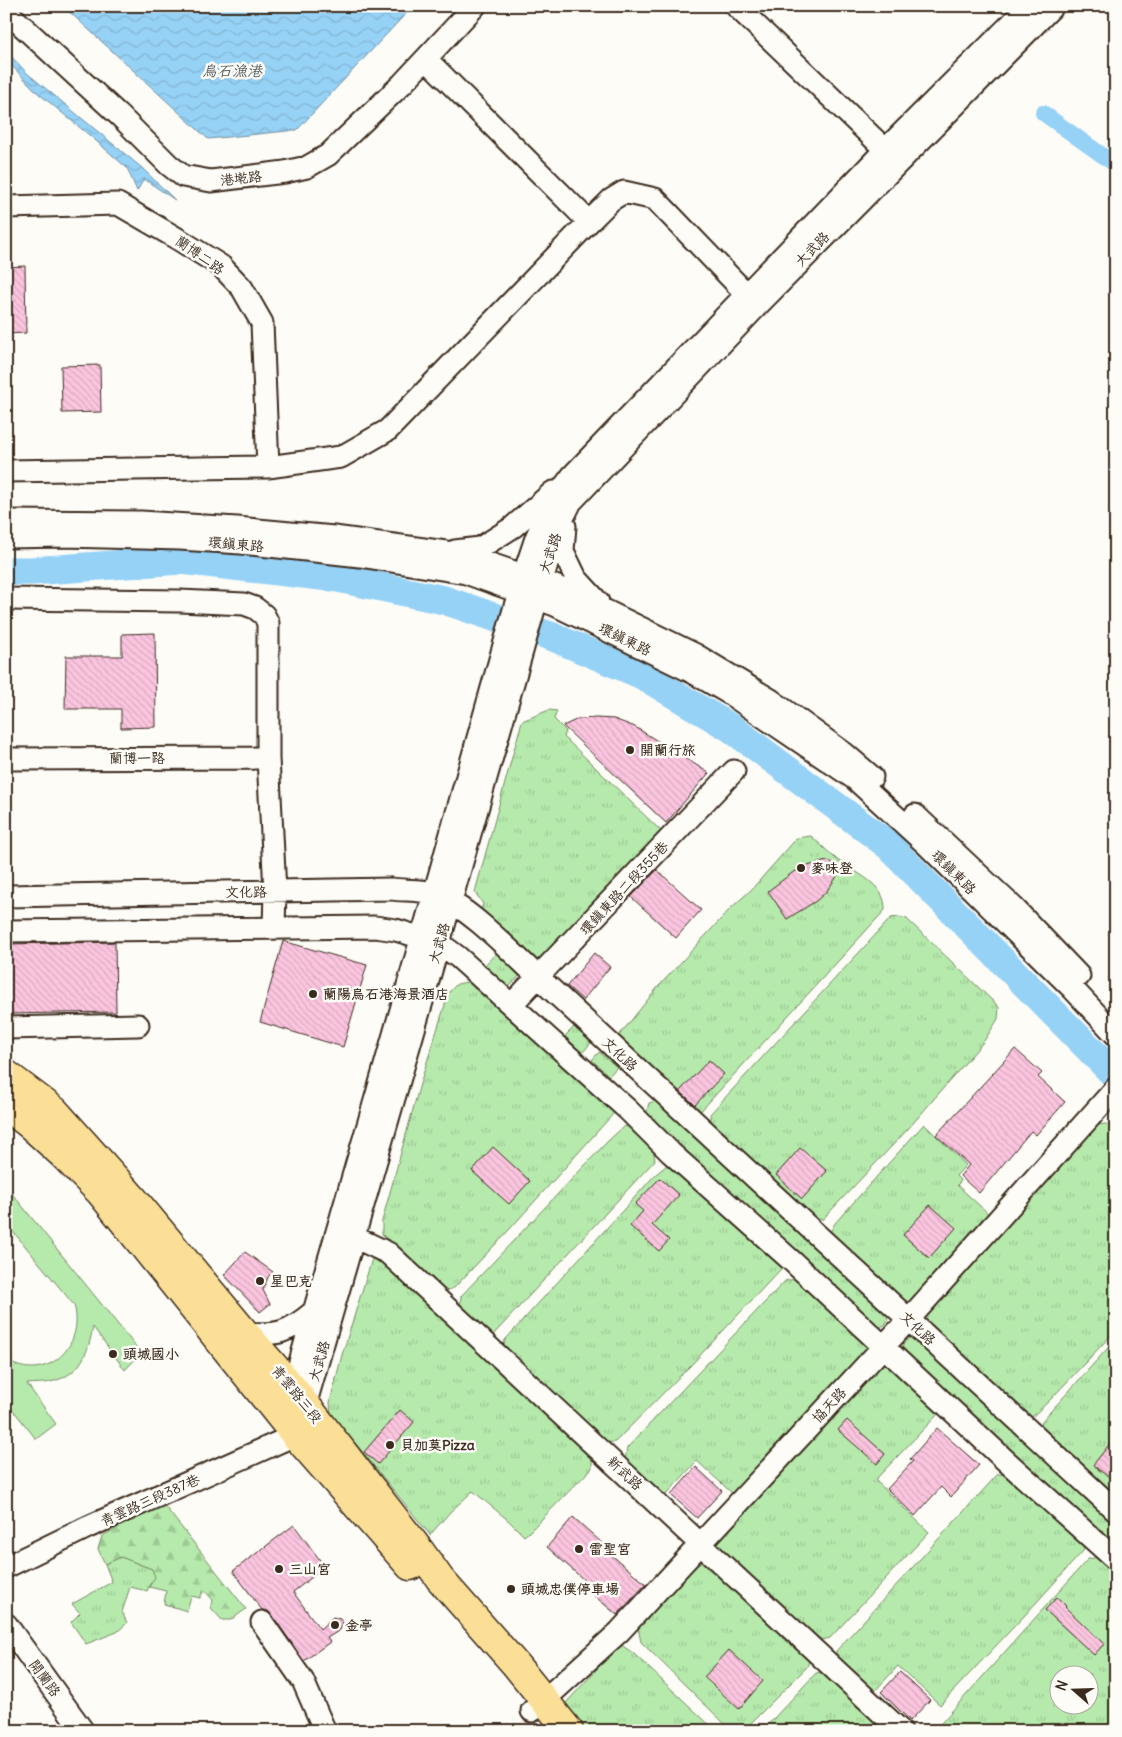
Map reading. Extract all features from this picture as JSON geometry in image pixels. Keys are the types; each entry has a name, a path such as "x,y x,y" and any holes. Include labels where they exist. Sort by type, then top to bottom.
{"main road":[{"name":"青雲路三段","path":"6,1074 55,1111 72,1148 100,1192 295,1435 541,1714 569,1731"},
{"name":"青雲路三段","path":"6,1106 30,1125 72,1148 132,1197 300,1396 420,1551 541,1714"}],"street":[{"name":"港墘路","path":"6,11 121,117 169,165 183,176 211,181 285,172 307,167 328,155 356,130 475,6"},
{"path":"736,6 891,156"},
{"name":"大武路","path":"300,1396 513,649 528,594 536,538 553,502 572,476 753,299 891,156 1030,6"},
{"name":"大武路","path":"891,156 1054,6"},
{"path":"426,59 589,222"},
{"path":"6,470 268,466 341,457 388,430 589,222 611,200 624,192 655,199 753,299"},
{"name":"蘭博二路","path":"6,207 118,204 221,266 242,288 262,323 268,466"},
{"name":"大武路","path":"528,594 571,502 753,299"},
{"path":"446,552 480,548 513,527 572,476"},
{"path":"571,502 565,525 563,551 576,578 607,611"},
{"name":"環鎮東路","path":"6,521 141,522 237,528 446,552 528,594 607,611 696,655 771,700 844,753 944,841 1013,907 1116,1014"},
{"name":"環鎮東路","path":"6,537 65,536 180,539 241,543 351,555 466,573 555,604 692,672 730,694 855,779 926,844 1072,988 1116,1035"},
{"path":"6,599 180,601 244,604 255,608 264,615 268,623 268,758 274,927"},
{"name":"蘭博一路","path":"6,759 268,758"},
{"name":"環鎮東路二段355巷","path":"512,1004 539,978 734,771"},
{"name":"文化路","path":"6,896 391,889 443,897 481,925 1116,1511"},
{"path":"6,931 376,927 396,930 431,940 458,957 512,1004 628,1110 671,1153 1116,1560"},
{"path":"6,1028 138,1025"},
{"name":"協天路","path":"541,1714 909,1319 1112,1092"},
{"name":"大武路","path":"295,1435 313,1312 346,1235"},
{"name":"新武路","path":"346,1235 388,1253 901,1731"},
{"path":"245,1333 267,1335 284,1331 298,1325 313,1312"},
{"name":"青雲路三段387巷","path":"6,1567 88,1527 295,1435"},
{"path":"262,1622 303,1681 325,1731"},
{"name":"開蘭路","path":"6,1624 83,1731"}],"green space":[{"path":"549,710 557,711 554,719 566,731 564,737 664,834 543,961 531,961 480,912 483,904 475,892 522,721"},
{"path":"811,836 835,858 874,885 884,900 885,910 698,1114 617,1038 658,987 732,907 751,890 797,838"},
{"path":"891,918 907,919 999,1007 998,1019 984,1041 908,1129 823,1219 809,1220 712,1131 710,1114"},
{"path":"500,949 523,972 510,986 504,988 482,968"},
{"path":"472,981 611,1102 614,1113 454,1288 443,1292 382,1234 382,1221 420,1084 449,992 457,984"},
{"path":"574,1027 591,1043 582,1053 565,1036"},
{"path":"599,1052 617,1067 609,1076 592,1060"},
{"path":"656,1101 890,1312 886,1324 876,1330 645,1118 649,1103"},
{"path":"924,1124 966,1165 956,1176 961,1181 957,1185 991,1216 910,1302 901,1302 839,1244 830,1232 835,1223"},
{"path":"1106,1124 1116,1128 1116,1330 1032,1417 1024,1414 925,1323 926,1314 1096,1125"},
{"path":"624,1126 646,1137 652,1147 655,1160 493,1335 486,1334 460,1308 461,1296"},
{"path":"667,1165 679,1166 780,1259 781,1269 691,1365 615,1442 603,1443 503,1347 505,1340 655,1175"},
{"path":"6,1186 141,1353 125,1370 93,1327 86,1353 71,1373 51,1382 27,1384 56,1424 36,1439 6,1401 6,1360 21,1367 35,1368 48,1365 59,1358 68,1347 74,1335 76,1320 74,1305 6,1223"},
{"path":"372,1259 391,1268 592,1456 592,1468 524,1536 473,1491 450,1512 430,1535 356,1444 331,1417 330,1402 342,1355"},
{"path":"795,1279 813,1292 871,1349 733,1494 697,1461 664,1497 625,1460 627,1448 785,1281"},
{"path":"912,1337 1116,1519 1116,1550 902,1353 904,1343"},
{"path":"1116,1339 1116,1502 1040,1432 1042,1421"},
{"path":"886,1359 941,1411 875,1480 929,1532 830,1638 822,1640 718,1547 718,1537"},
{"path":"998,1474 1010,1475 1082,1541 1084,1550 940,1705 898,1666 874,1692 838,1659 836,1651"},
{"path":"163,1504 246,1609 231,1620 222,1620 211,1608 213,1600 204,1590 200,1598 191,1596 187,1611 164,1604 166,1591 149,1587 155,1577 152,1569 121,1557 105,1564 98,1549 102,1536"},
{"path":"121,1557 152,1569 156,1577 147,1591 130,1587 122,1612 127,1623 117,1632 86,1644 71,1622 80,1613 72,1604 112,1582 105,1564"},
{"path":"1099,1557 1116,1572 1116,1647 1110,1656 1116,1661 1116,1731 934,1731 1088,1559"},
{"path":"706,1560 811,1655 807,1667 743,1731 730,1729 641,1642 638,1628 660,1600 678,1581"},
{"path":"620,1644 633,1653 716,1731 622,1731 616,1724 609,1731 584,1731 565,1704"},
{"path":"827,1672 890,1731 762,1731 816,1673"}],"water":[{"name":"烏石漁港","path":"63,6 413,6 297,130 208,139"},
{"path":"6,51 27,73 142,168 175,200 144,179 137,191 127,168 38,93 6,60"}],"building":[{"path":"25,266 26,333 6,334 6,267"},
{"path":"100,365 101,412 62,413 61,366"},
{"path":"155,633 156,727 121,728 121,709 65,709 66,656 122,656 122,634"},
{"name":"開蘭行旅","path":"578,719 614,719 635,727 709,773 666,823 563,726"},
{"path":"827,861 839,865 836,878 826,892 816,901 787,919 768,891 792,873 807,866"},
{"path":"657,870 701,910 676,938 631,897"},
{"name":"蘭陽烏石港海景酒店","path":"283,941 367,965 343,1047 260,1022"},
{"path":"115,942 116,1012 6,1014 6,944"},
{"path":"594,953 610,967 583,1000 567,986"},
{"path":"1015,1049 1042,1073 1038,1077 1065,1102 1036,1135 1031,1131 979,1193 960,1176 969,1165 936,1135"},
{"path":"709,1060 724,1074 695,1105 680,1091"},
{"path":"493,1147 530,1181 509,1204 472,1171"},
{"path":"800,1148 827,1171 802,1199 776,1175"},
{"path":"660,1178 679,1195 652,1225 669,1240 659,1251 630,1226 643,1211 635,1204"},
{"path":"930,1205 956,1228 929,1258 903,1235"},
{"path":"245,1252 273,1272 268,1277 263,1290 270,1304 260,1312 224,1275"},
{"path":"400,1410 414,1422 378,1464 364,1452"},
{"path":"847,1420 885,1454 877,1464 838,1430"},
{"path":"937,1428 979,1465 951,1497 941,1487 915,1516 887,1489 913,1461 910,1459"},
{"path":"1116,1436 1116,1483 1093,1465"},
{"path":"696,1467 722,1491 697,1518 671,1495"},
{"path":"573,1517 611,1551 609,1553 646,1584 617,1615 591,1593 594,1589 547,1547"},
{"name":"三山宮","path":"294,1525 325,1567 293,1592 320,1629 333,1617 340,1619 343,1623 340,1630 327,1638 330,1642 304,1661 272,1615 268,1611 262,1610 233,1571"},
{"path":"1057,1597 1104,1644 1094,1655 1045,1610"},
{"path":"729,1650 763,1681 739,1709 704,1677"},
{"path":"900,1672 930,1700 910,1721 881,1692"}],"waterway":[{"path":"1043,113 1116,165"},
{"path":"6,571 31,571 181,560 338,578 444,600 553,637 642,675 731,728 888,845 1116,1076"}],"place":[{"name":"開蘭行旅","path":"630,750"},
{"name":"麥味登","path":"801,868"},
{"name":"蘭陽烏石港海景酒店","path":"313,994"},
{"name":"星巴克","path":"260,1281"},
{"name":"頭城國小","path":"113,1354"},
{"name":"貝加莫Pizza","path":"390,1445"},
{"name":"雷聖宮","path":"579,1549"},
{"name":"三山宮","path":"279,1569"},
{"name":"頭城忠僕停車場","path":"511,1589"},
{"name":"金亭","path":"335,1625"}]}
